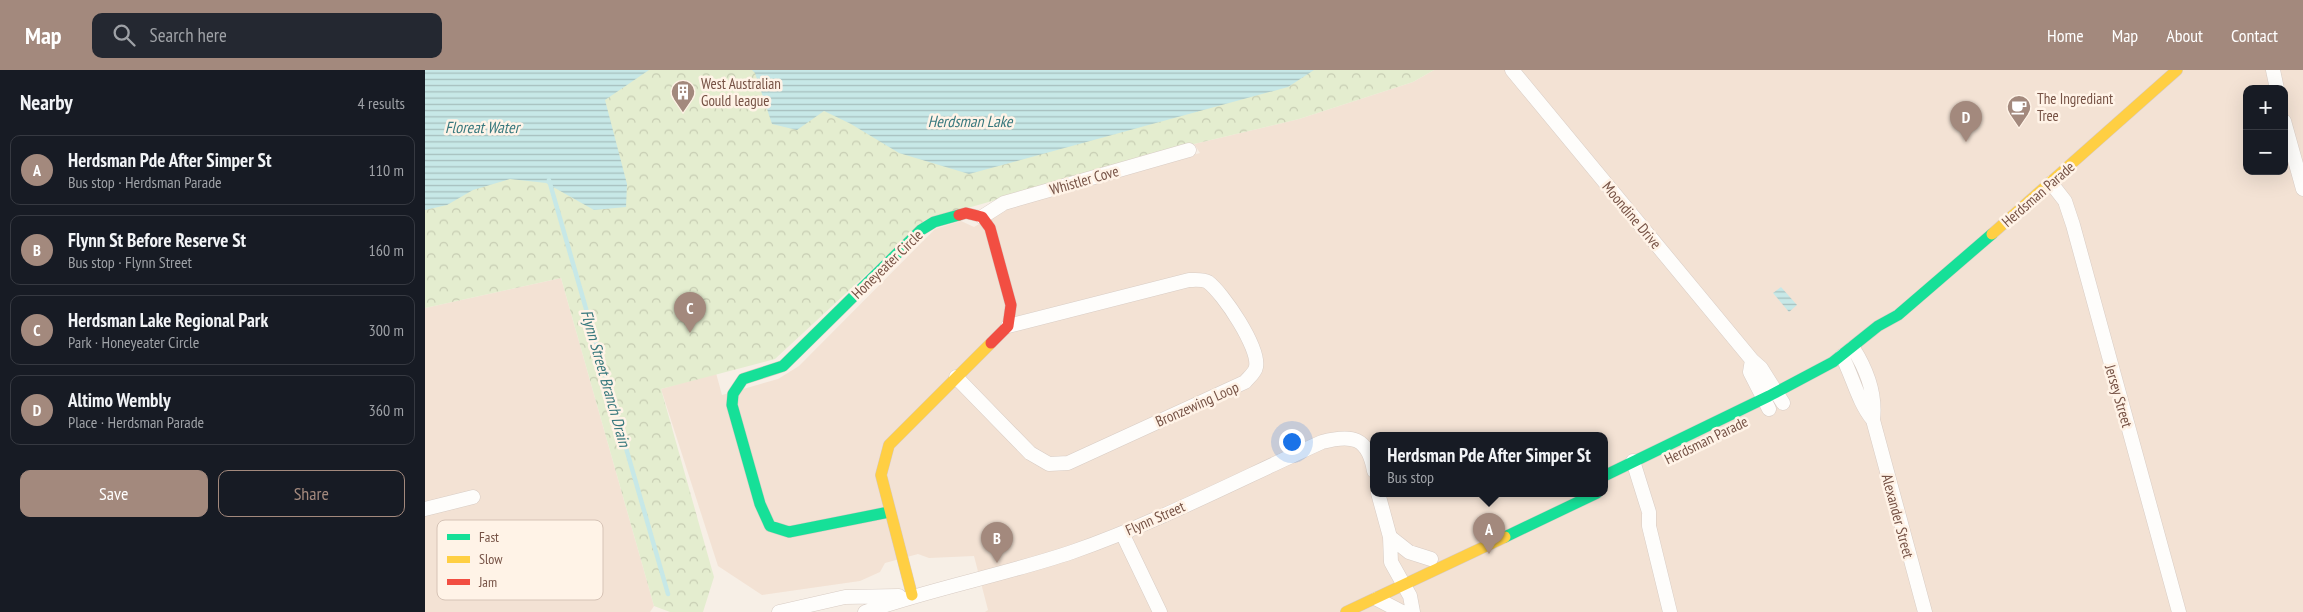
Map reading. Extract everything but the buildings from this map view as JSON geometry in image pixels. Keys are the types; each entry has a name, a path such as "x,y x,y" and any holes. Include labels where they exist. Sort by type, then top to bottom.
{"main road":[{"name":"Herdsman Parade","path":"1835,376 1854,357 1885,320 1898,315 2051,183 2177,70"},
{"name":"Honeyeater Circle","path":"889,512 789,532 770,526 760,504 732,405 733,394 743,379 783,366 921,230 934,222 966,212 982,217"},
{"path":"911,595 881,474 889,445 1009,326 1011,305 990,228 982,217"},
{"name":"Herdsman Parade","path":"1886,336 1892,330 1898,315"},
{"name":"Herdsman Parade","path":"1608,475 1634,469 1765,408 1854,357"},
{"path":"1333,612 1349,600 1401,581 1588,497"},
{"path":"1346,612 1377,599 1435,557"}],"street":[{"name":"Moondine Drive","path":"1512,70 1752,360 1761,368 1783,398"},
{"path":"2273,70 2276,85"},
{"path":"2287,130 2303,189"},
{"name":"Whistler Cove","path":"982,217 1004,203 1189,150"},
{"name":"Jersey Street","path":"2051,183 2065,201 2070,217 2179,612"},
{"name":"Bronzewing Loop","path":"956,377 1030,452 1049,464 1068,463 1245,382 1256,369 1256,355 1247,337 1217,290 1206,280 1189,280 1009,326"},
{"name":"Alexander Street","path":"1854,357 1875,405 1873,420 1925,612"},
{"name":"Moondine Drive","path":"1752,360 1751,372 1765,408"},
{"name":"Flynn Street","path":"865,612 911,595 1019,568 1122,533 1322,442 1349,437 1367,448 1370,458"},
{"path":"1634,469 1649,512 1649,526 1671,612"},
{"path":"425,509 473,497"},
{"path":"1379,497 1390,537 1391,562 1410,596 1413,612"},
{"path":"1122,533 1160,612"},
{"path":"1390,537 1409,552 1435,557"},
{"name":"Flynn Street","path":"779,612 845,597 911,595"},
{"path":"1377,599 1402,612"}],"shaded area":[{"path":"1434,70 2303,70 2303,612 985,612 988,610 974,556 929,558 918,554 885,563 880,572 860,581 762,595 718,566 661,389 716,373 722,395 778,379 799,366 935,229 961,221 974,227 1007,208 1200,153 1194,144 1299,119 1413,82"},
{"path":"561,278 654,606 650,612 425,612 425,308"}],"green space":[{"path":"425,70 1434,70 1413,82 1299,119 1194,144 925,220 775,359 661,389 714,577 703,612 670,612 654,606 561,278 425,308"}],"water":[{"name":"Floreat Water","path":"425,70 649,70 605,100 627,184 626,207 594,210 546,183 510,179 473,190 447,205 425,210"},
{"name":"Herdsman Lake","path":"752,70 1314,70 1288,87 969,174 899,153 851,124 824,111 797,130 772,124 755,73"},
{"path":"1781,287 1797,305 1789,312 1773,293"}],"waterway":[{"name":"Flynn Street Branch Drain","path":"549,180 668,594"}],"traffic: fast":[{"path":"889,512 789,532 770,526 760,504 732,405 733,394 743,379 783,366 921,230 934,222 959,215"},
{"path":"1608,474 1769,396 1833,362 1878,326 1898,315 1992,234"},
{"path":"1505,537 1589,497"}],"traffic: slow":[{"path":"1992,234 2177,70"},
{"path":"912,595 881,475 889,445 991,343"},
{"path":"1346,612 1505,537"}],"traffic: jam":[{"path":"959,215 966,213 982,217 990,228 1011,305 1008,326 991,343"}],"place":[{"name":"West Australian Gould league","path":"683,113"},
{"name":"The Ingrediant Tree","path":"2019,128"},
{"name":"Altimo Wembly","path":"1966,142"},
{"name":"Herdsman Lake Regional Park","path":"690,333"},
{"name":"Herdsman Pde After Simper St","path":"1489,554"},
{"name":"Flynn St Before Reserve St","path":"997,563"}]}
